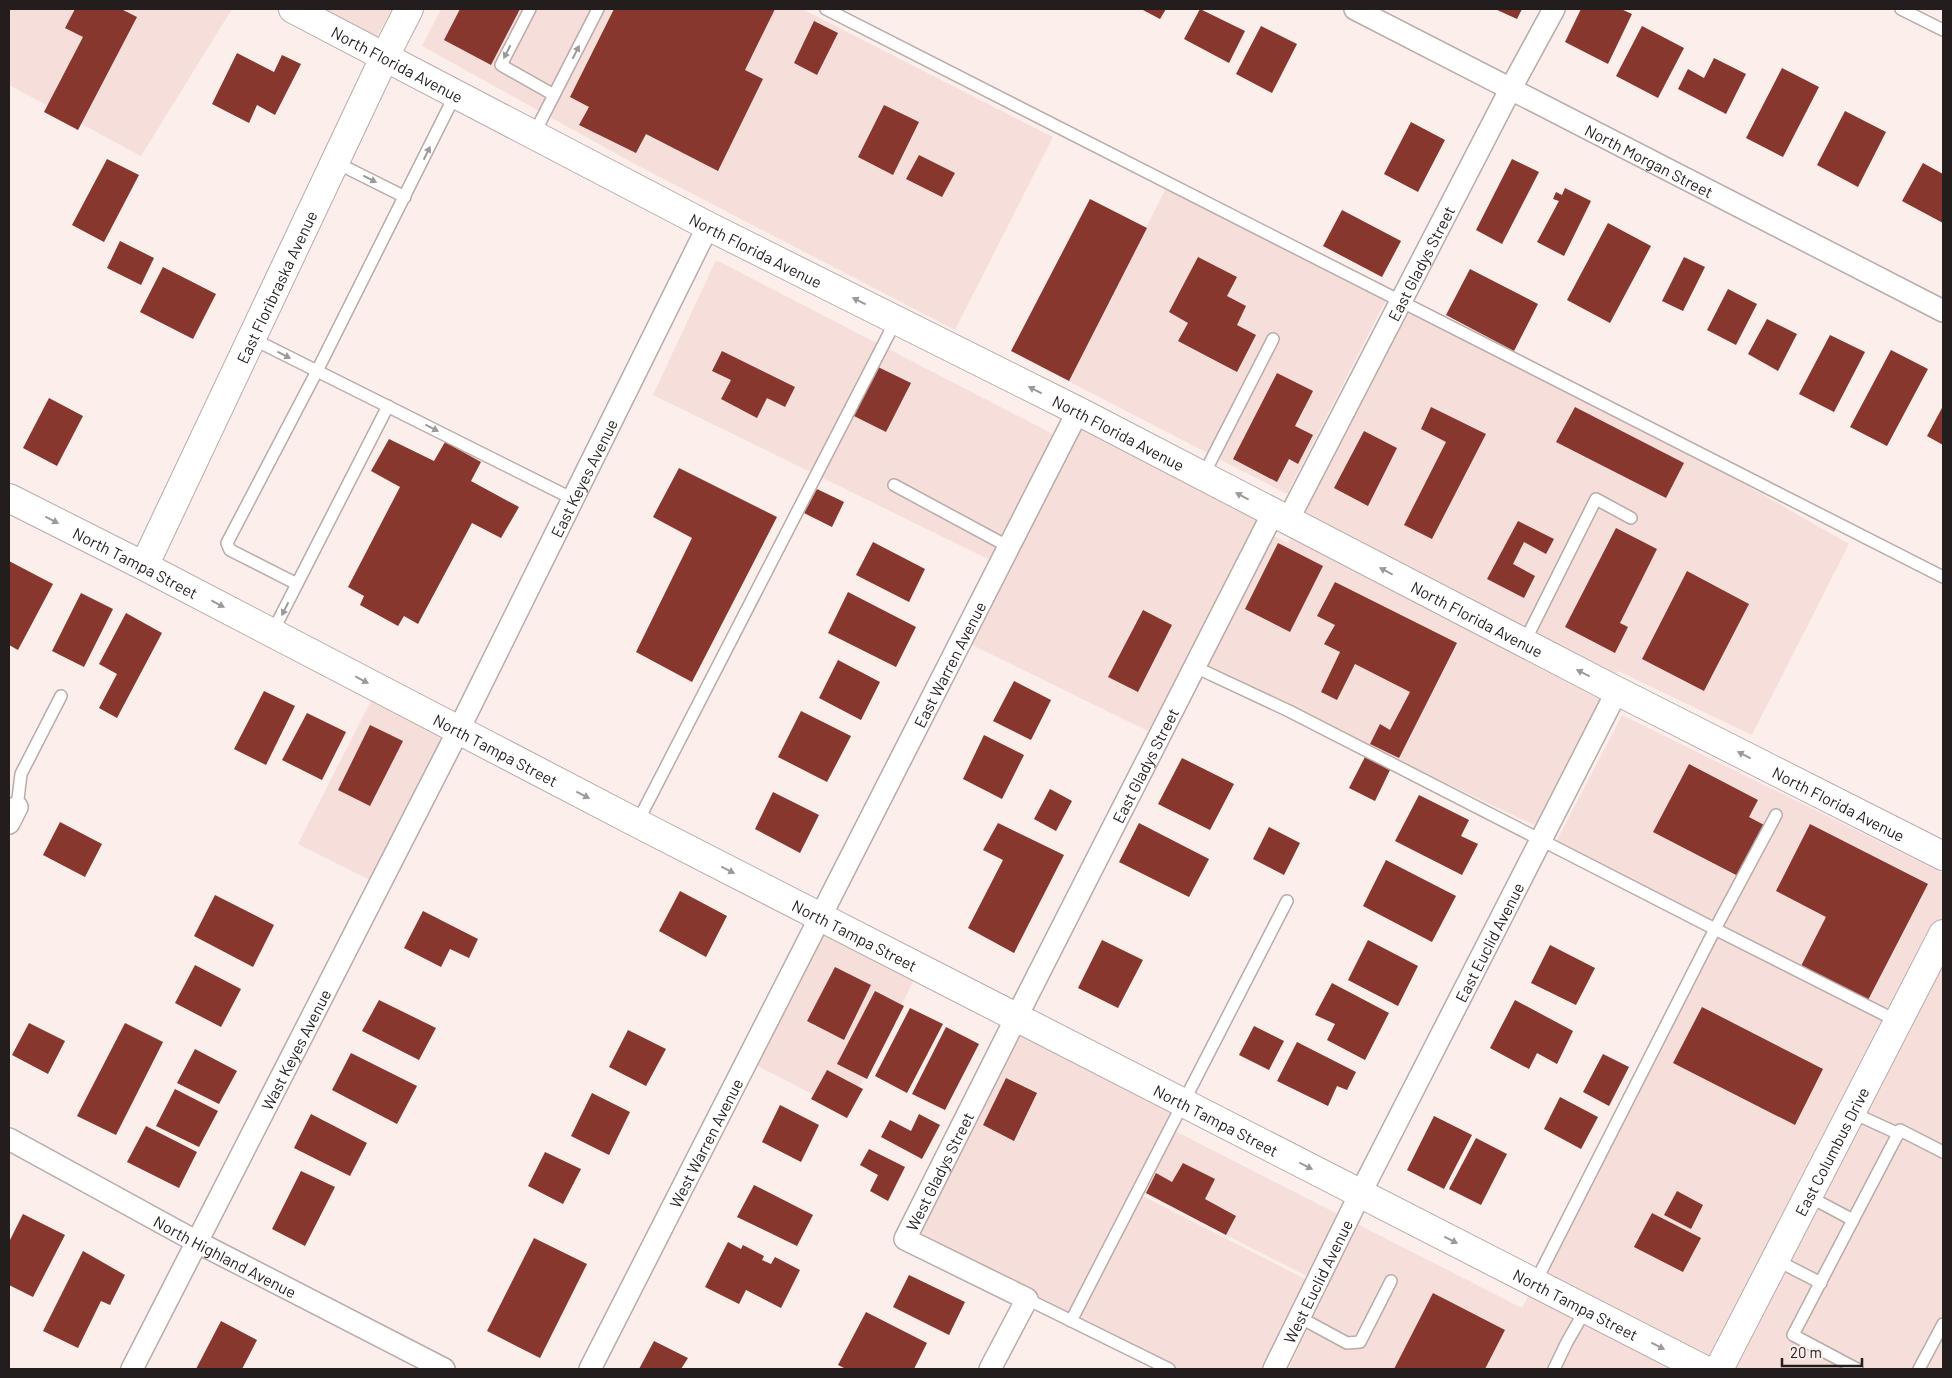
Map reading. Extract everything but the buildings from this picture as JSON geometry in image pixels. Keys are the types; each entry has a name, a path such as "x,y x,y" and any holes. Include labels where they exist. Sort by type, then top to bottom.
{"main road":[{"name":"North Florida Avenue","path":"293,9 708,226 1078,411 1617,691 1943,856"},
{"name":"East Floribraska Avenue","path":"144,566 409,9"},
{"name":"North Tampa Street","path":"9,498 144,566 458,731 821,918 1703,1369"},
{"name":"East Columbus Drive","path":"1720,1369 1943,934"}],"street":[{"name":"North Morgan Street","path":"1355,9 1943,311"},
{"name":"East Gladys Street","path":"1016,1018 1195,667 1402,301 1511,88 1554,9"},
{"name":"East Keyes Avenue","path":"458,731 708,226"},
{"name":"East Warren Avenue","path":"821,918 1078,411"},
{"name":"East Euclid Avenue","path":"1360,1194 1617,691"},
{"name":"Wast Keyes Avenue","path":"132,1369 458,731"},
{"name":"West Warren Avenue","path":"590,1369 821,918"},
{"name":"West Gladys Street","path":"1016,1018 905,1238 1027,1299"},
{"name":"North Highland Avenue","path":"9,1139 197,1242 444,1369"},
{"name":"West Euclid Avenue","path":"1274,1369 1360,1194"},
{"path":"990,1369 1027,1299"}],"lane":[{"path":"530,9 500,65 554,95"},
{"path":"534,134 598,9"},
{"path":"826,9 1943,577"},
{"path":"1901,9 1943,30"},
{"path":"297,584 230,550 227,543 317,371 456,93"},
{"path":"335,162 405,197"},
{"path":"637,823 896,320"},
{"path":"251,338 573,499"},
{"path":"1203,476 1273,339"},
{"path":"272,633 388,406"},
{"path":"894,485 1009,547"},
{"path":"1524,642 1596,499 1631,518"},
{"path":"1195,667 1289,711 1897,1022"},
{"path":"13,815 21,774 61,696"},
{"path":"1535,1283 1715,929 1776,814"},
{"path":"1071,1321 1287,901"},
{"path":"1851,1112 1898,1134"},
{"path":"1857,1369 1793,1335 1900,1130 1943,1152"},
{"path":"1808,1196 1853,1220"},
{"path":"1776,1260 1820,1283"},
{"path":"1299,1317 1347,1343 1360,1342 1391,1281"},
{"path":"1027,1299 1169,1369"},
{"path":"1554,1369 1586,1309"},
{"path":"1919,1369 1943,1324"}],"shaded area":[{"path":"9,9 232,9 141,156 9,85"},
{"path":"323,9 392,9 377,36"},
{"path":"441,9 802,9 1053,137 955,330 633,163 422,46"},
{"path":"1168,184 1388,296 1287,494 1068,381"},
{"path":"716,260 1055,435 992,561 653,395"},
{"path":"1408,310 1680,447 1849,544 1752,735 1618,671 1538,827 1205,668 1272,535 1288,543"},
{"path":"1079,415 1267,511 1154,734 964,641"},
{"path":"375,693 453,732 376,883 298,844"},
{"path":"1622,715 1943,873 1943,1369 1288,1369 1328,1287 1142,1192 1173,1130 1522,1308 1723,927 1556,842"},
{"path":"821,920 919,970 847,1112 752,1063"},
{"path":"1014,1021 1176,1111 1135,1192 1311,1282 1267,1369 1175,1369 907,1239"}]}
